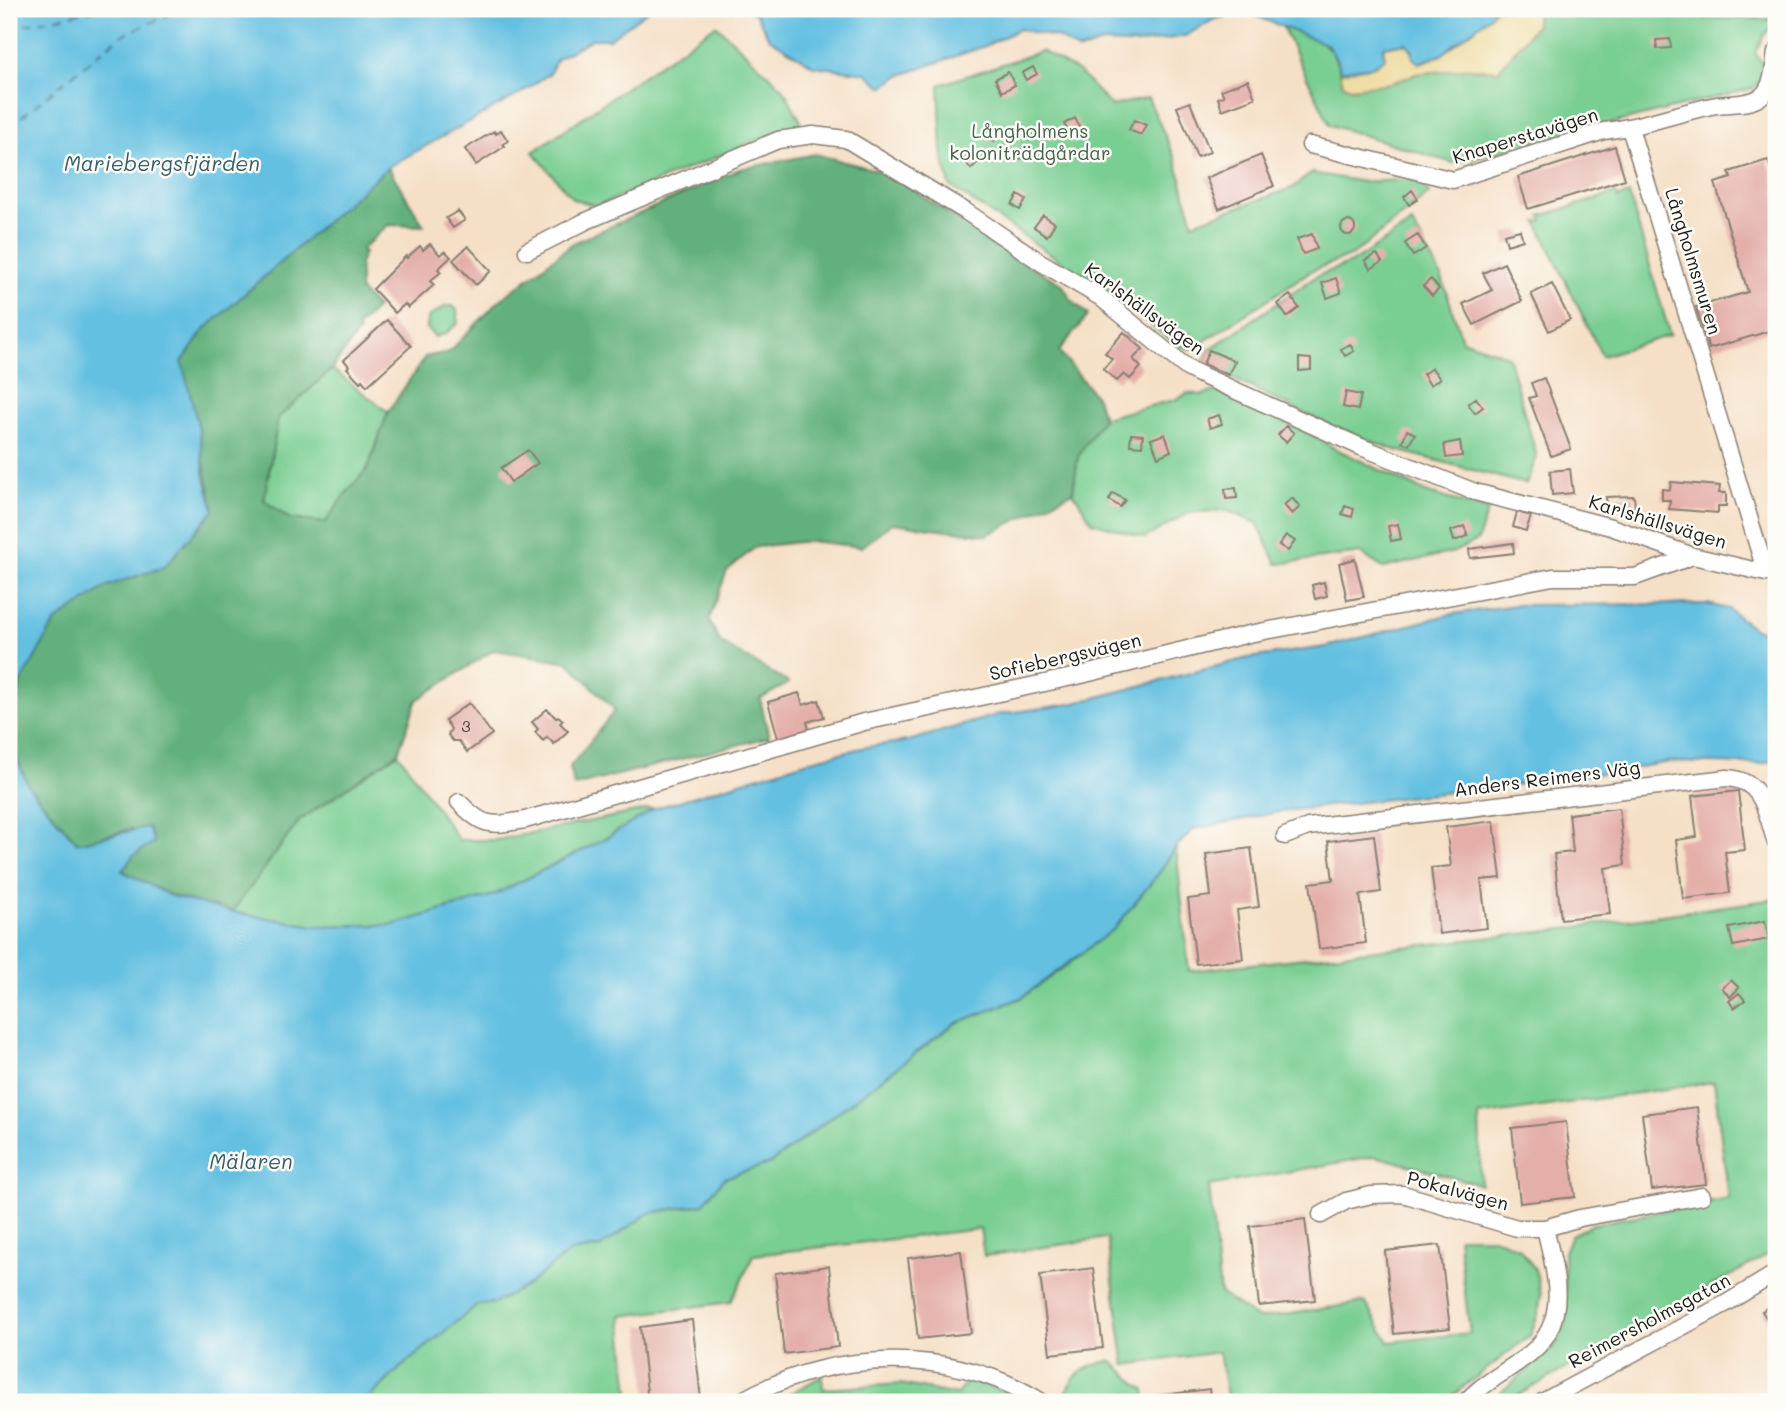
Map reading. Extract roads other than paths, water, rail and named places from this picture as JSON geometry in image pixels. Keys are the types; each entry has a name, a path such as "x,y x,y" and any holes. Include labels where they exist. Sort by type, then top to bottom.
{"street":[{"path":"1630,128 1762,96 1771,80 1776,52"},
{"name":"Knaperstavägen","path":"1310,145 1453,180 1604,131 1630,128"},
{"name":"Långholmsmuren","path":"1630,128 1771,573"},
{"name":"Karlshällsvägen","path":"527,251 584,222 778,140 813,135 846,139 965,211 1100,298 1194,371 1361,447 1475,492 1611,527 1693,556 1771,573"},
{"name":"Sofiebergsvägen","path":"459,802 477,821 501,824 526,820 864,722 1077,676 1249,634 1553,577 1635,577 1693,556"},
{"name":"Anders Reimers Väg","path":"1285,836 1308,827 1739,778 1752,785 1759,793 1776,842"},
{"name":"Pokalvägen","path":"1321,1215 1346,1201 1371,1195 1403,1194 1517,1228 1545,1228 1580,1218 1702,1196"},
{"path":"1466,1402 1537,1348 1549,1332 1556,1315 1557,1278 1545,1228"},
{"name":"Reimersholmsgatan","path":"1542,1402 1725,1304 1776,1273"},
{"path":"739,1402 814,1372 846,1363 881,1360 917,1361 952,1367 1021,1389 1042,1402"}],"water":[{"name":"Mälaren","path":"9,9 650,9 609,39 592,39 557,59 549,74 518,95 388,167 204,330 182,362 199,429 205,478 214,510 164,567 107,586 55,622 20,684 10,743 29,787 77,843 148,827 154,842 133,856 122,871 171,896 232,912 314,926 393,925 494,895 601,841 656,808 815,759 908,741 1000,714 1071,704 1248,658 1326,647 1447,615 1515,605 1708,604 1728,609 1755,629 1776,633 1776,761 1758,764 1670,762 1565,779 1284,811 1194,829 1176,847 1159,873 1114,929 1021,998 954,1024 771,1163 724,1178 703,1204 649,1213 600,1247 570,1252 526,1286 495,1303 477,1305 399,1369 365,1402 9,1402"},
{"path":"746,9 1494,9 1490,16 1441,55 1419,63 1413,58 1412,50 1406,43 1383,47 1385,58 1374,66 1340,71 1328,45 1243,11 1213,20 1185,36 1137,44 1102,43 1078,51 1059,38 1019,29 985,46 901,75 882,87 866,73 814,66 769,38 755,13"}],"park label":[{"name":"Långholmens koloniträdgårdar","path":"1030,141"}],"water label":[{"name":"Mariebergsfjärden","path":"162,162"}]}
